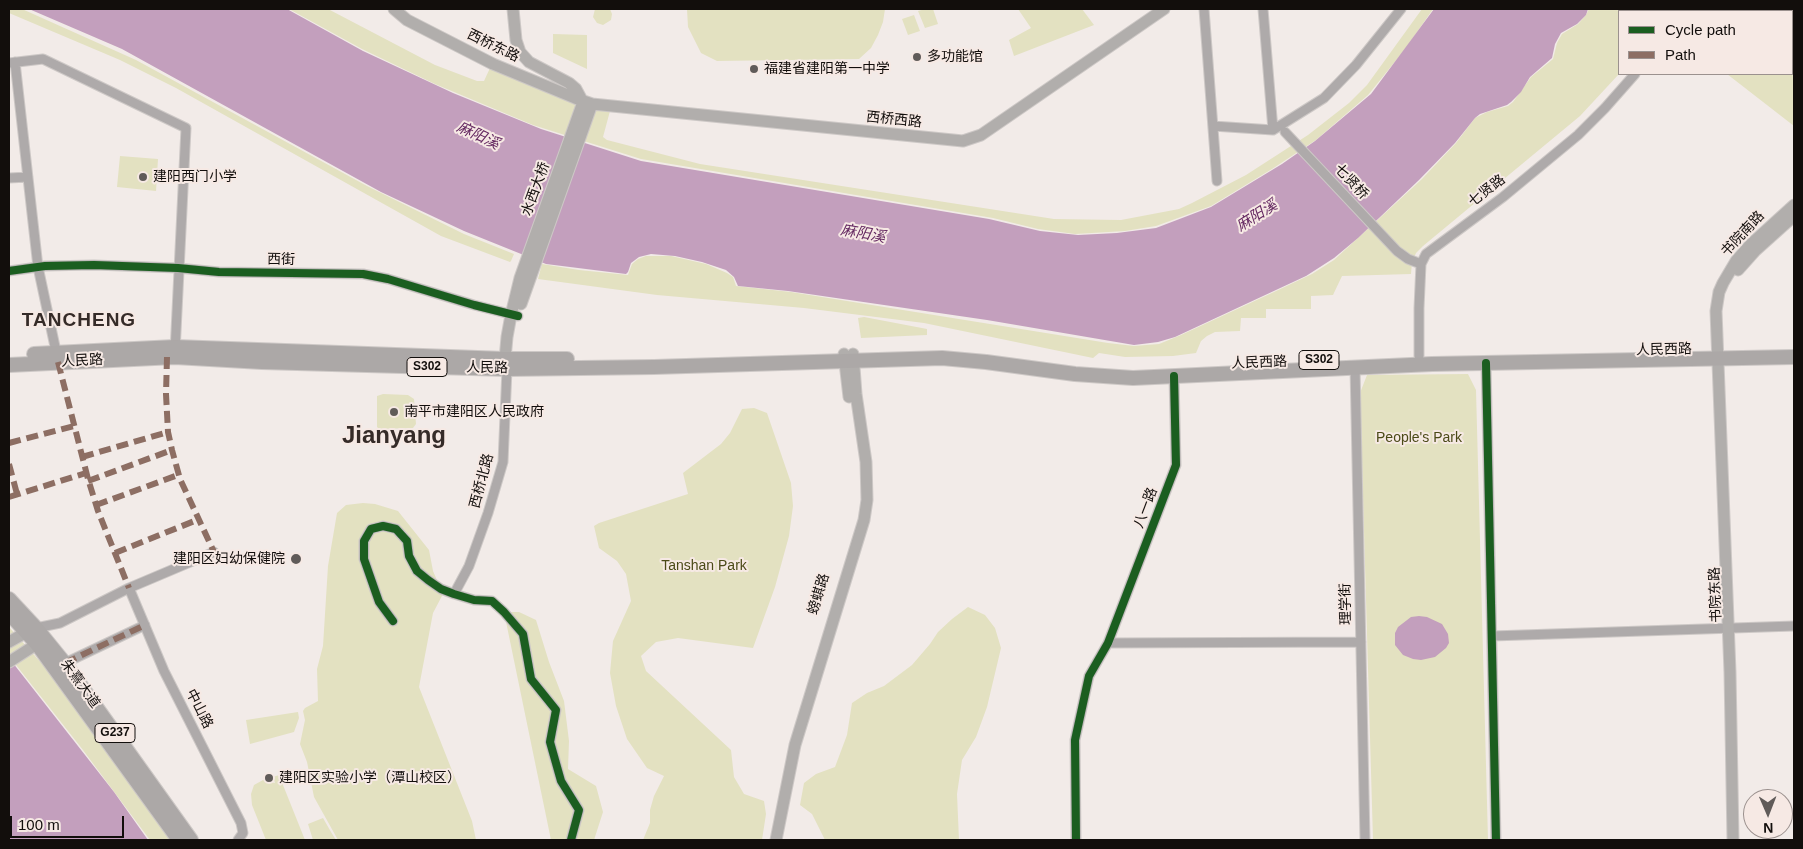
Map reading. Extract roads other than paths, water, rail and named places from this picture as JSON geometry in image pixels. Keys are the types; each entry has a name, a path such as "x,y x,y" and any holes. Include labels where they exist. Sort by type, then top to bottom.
{"highway":[{"name":"人民西路","path":"849,358 942,358 1075,374 1133,378 1355,367 1721,354 1794,348"},
{"name":"人民西路","path":"849,358 941,350 966,351 1077,365 1133,368 1419,356 1721,354 1794,357"},
{"name":"人民路","path":"9,356 57,357 175,352 281,362 508,362 654,368 849,358"},
{"name":"人民路","path":"9,365 57,357"},
{"name":"G237","path":"9,599 36,635"},
{"name":"G237","path":"9,613 36,635"},
{"name":"朱熹大道","path":"36,635 65,663 191,840"},
{"name":"朱熹大道","path":"36,635 180,840"}],"main road":[{"name":"西桥东路","path":"394,9 407,20 493,64 586,107"},
{"path":"513,9 516,40 520,52 530,62 569,83 576,90 586,107"},
{"name":"西桥西路","path":"586,107 963,141 981,135 1164,9"},
{"name":"水西大桥","path":"508,362 514,315 524,280 586,107"},
{"name":"书院南路","path":"1721,354 1718,302 1719,292 1727,274 1751,244 1794,204"},
{"path":"1721,354 1723,302 1733,277 1755,251 1794,216"},
{"name":"书院东路","path":"1721,354 1739,840"},
{"path":"776,840 796,745 864,520 868,500 866,462 849,358"},
{"name":"螃蜞路","path":"770,840 782,776 795,725 858,520 861,493 860,459 848,395 849,358"},
{"name":"书院东路","path":"1730,629 1733,840"},
{"path":"11,640 36,635"},
{"path":"9,662 24,652 36,635"}],"street":[{"path":"1204,9 1217,181"},
{"path":"1263,9 1274,130"},
{"path":"1213,126 1274,130 1324,98 1356,65 1401,9"},
{"path":"57,357 38,267 12,63 43,59 186,128 175,352"},
{"name":"七贤路","path":"1421,264 1426,254 1503,197 1578,135 1634,75"},
{"name":"七贤桥","path":"1285,132 1397,251 1408,259 1421,264"},
{"path":"9,178 28,177"},
{"path":"1419,356 1421,264"},
{"name":"西街","path":"9,271 38,267 94,265 178,268 219,272 363,274 388,279 514,315"},
{"name":"西桥北路","path":"454,594 469,566 488,513 503,462 508,362"},
{"path":"1486,363 1496,840"},
{"name":"理学街","path":"1355,367 1365,840"},
{"name":"八一路","path":"1076,840 1075,740 1089,676 1108,643 1176,465 1174,376"},
{"path":"393,621 379,602 364,559 364,541 371,529 383,526 396,529 407,541 409,556 417,571 441,589 474,600 492,601 523,634 531,679 556,710 550,742 561,781 579,810 571,840"},
{"path":"36,635 129,588 214,552"},
{"name":"中山路","path":"129,588 164,671 241,823 243,833 238,840"},
{"path":"36,635 60,623"},
{"path":"65,663 145,625"},
{"path":"1492,636 1794,626"},
{"path":"1108,643 1361,642"}],"water":[{"name":"麻阳溪","path":"29,9 287,9 363,51 453,93 541,129 641,161 989,219 1040,231 1078,235 1156,228 1211,207 1282,164 1315,141 1371,94 1434,9 1588,9 1586,15 1577,24 1561,33 1555,44 1552,58 1530,77 1521,92 1511,102 1480,114 1475,118 1455,143 1419,180 1334,258 1306,276 1175,337 1158,342 1134,345 987,320 788,291 738,286 734,277 726,270 675,256 651,254 639,257 631,263 626,274 546,264 464,231 381,192 122,49"},
{"path":"1411,617 1427,617 1442,624 1448,634 1449,643 1435,657 1421,660 1403,655 1395,645 1395,633 1398,627"},
{"path":"9,658 114,792 148,840 9,840"}],"place":[{"name":"多功能馆","path":"917,57"},
{"name":"福建省建阳第一中学","path":"754,69"},
{"name":"建阳西门小学","path":"143,177"},
{"name":"南平市建阳区人民政府","path":"394,412"},
{"name":"建阳区妇幼保健院","path":"296,559"},
{"name":"建阳区实验小学（潭山校区）","path":"269,778"}],"district":[{"name":"TANCHENG","path":"79,321"},
{"name":"Jianyang","path":"394,436"}],"park label":[{"name":"People's Park","path":"1419,438"},
{"name":"Tanshan Park","path":"704,566"}]}
